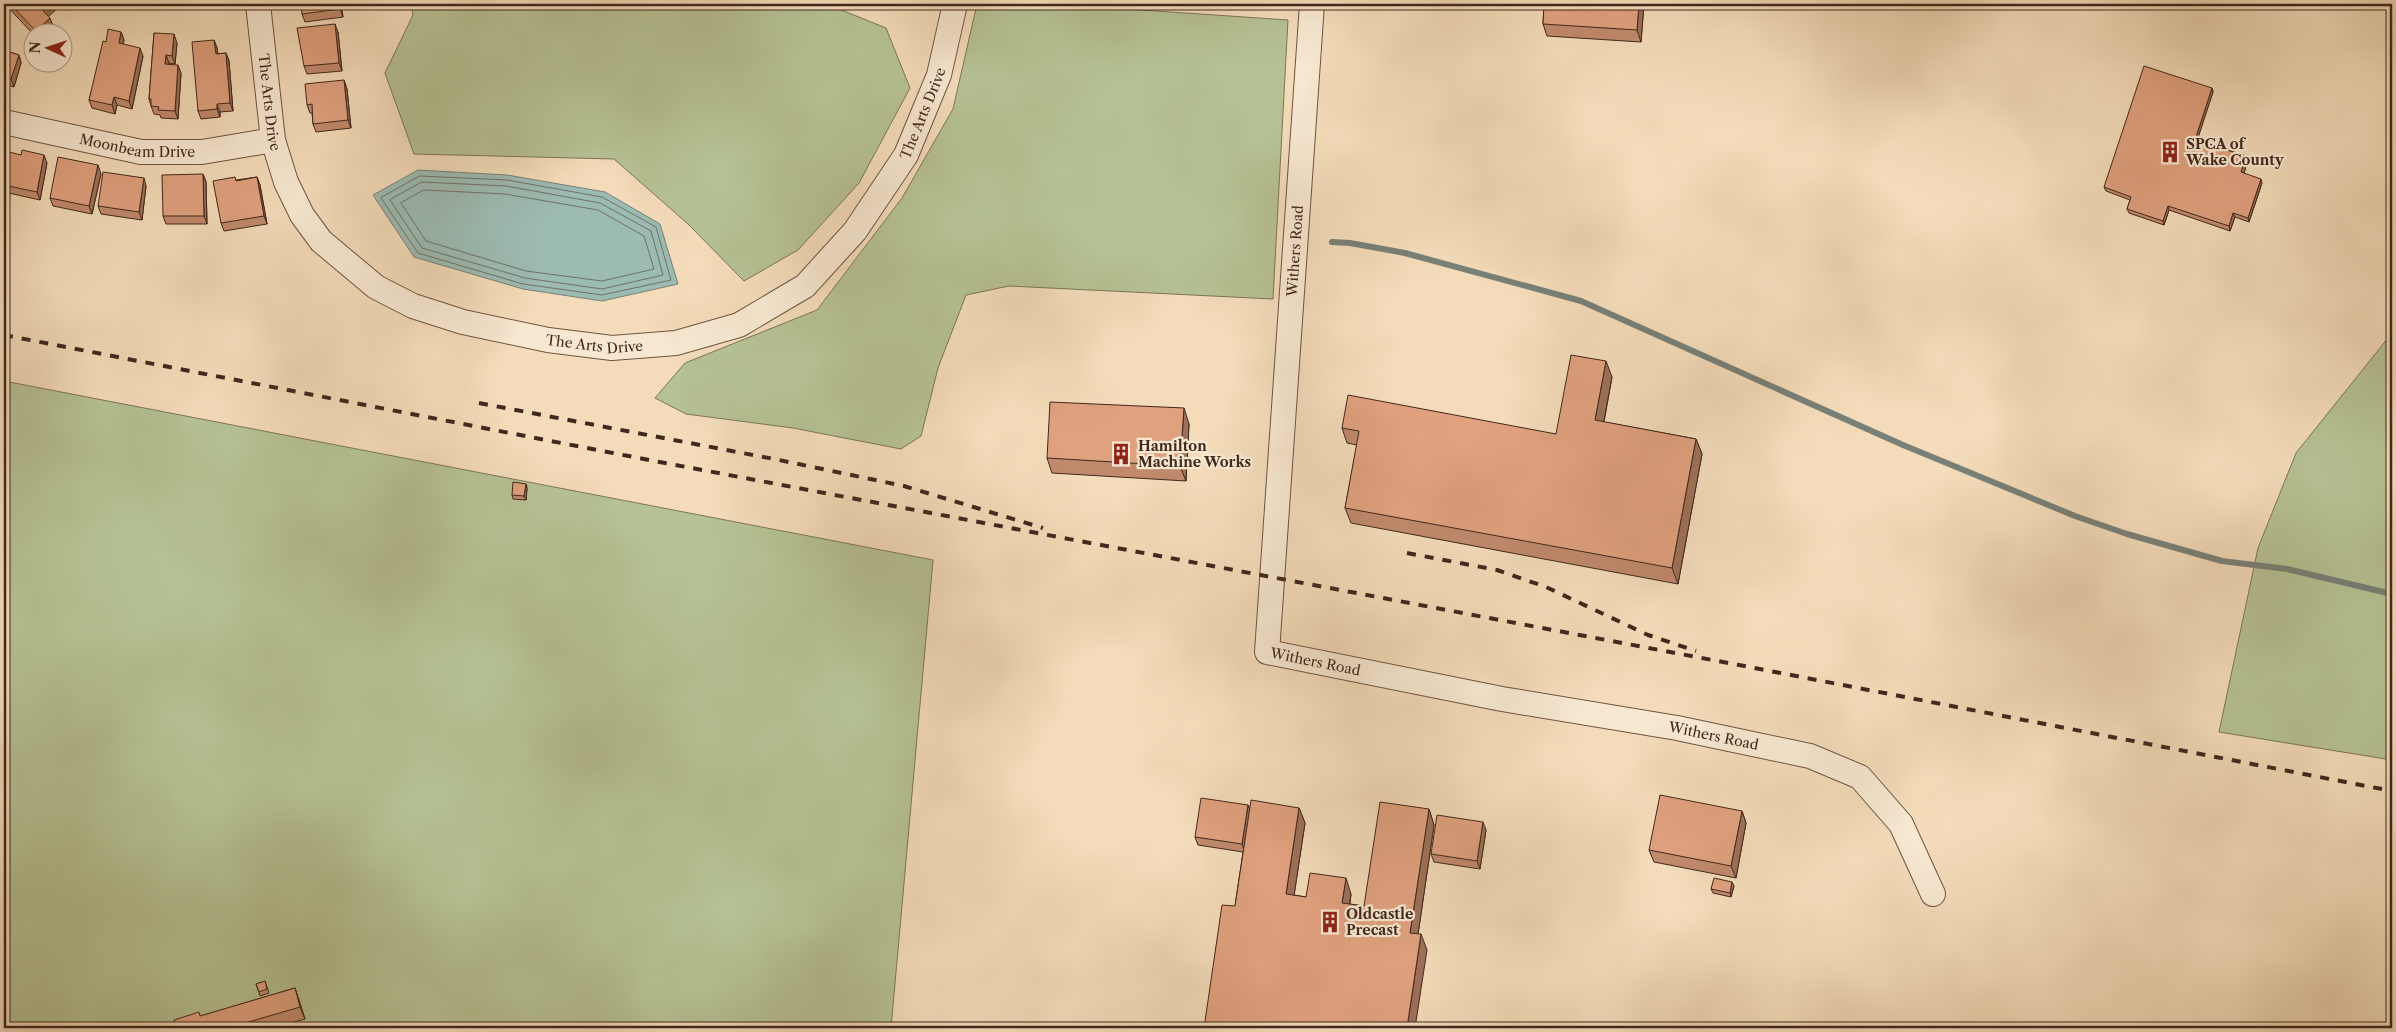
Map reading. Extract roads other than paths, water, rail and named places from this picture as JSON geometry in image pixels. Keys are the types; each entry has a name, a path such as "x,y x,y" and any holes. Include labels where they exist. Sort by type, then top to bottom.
{"street":[{"name":"The Arts Drive","path":"258,4 273,140 286,182 302,215 321,240 376,287 413,306 463,322 548,340 612,348 676,343 739,325 805,286 855,231 906,155 939,75 955,4"},
{"name":"Withers Road","path":"1312,4 1267,652 1502,699 1677,728 1810,756 1860,776 1901,824 1933,894"},
{"name":"Moonbeam Drive","path":"4,122 141,152 202,152 273,140"}],"water":[{"path":"418,170 507,175 605,192 660,224 678,284 602,301 523,289 414,257 373,195"}],"waterway":[{"path":"1332,242 1350,243 1405,253 1581,301 1903,445 2075,516 2127,534 2222,561 2287,569 2392,594"}],"railway":[{"path":"4,335 649,460 1739,665 2392,791"},
{"path":"479,403 774,459 904,486 1043,528"},
{"path":"1407,553 1497,570 1546,587 1648,635 1696,651"}],"place":[{"name":"SPCA of Wake County","path":"2170,152"},
{"name":"Hamilton Machine Works","path":"1121,454"},
{"name":"Oldcastle Precast","path":"1330,922"}]}
